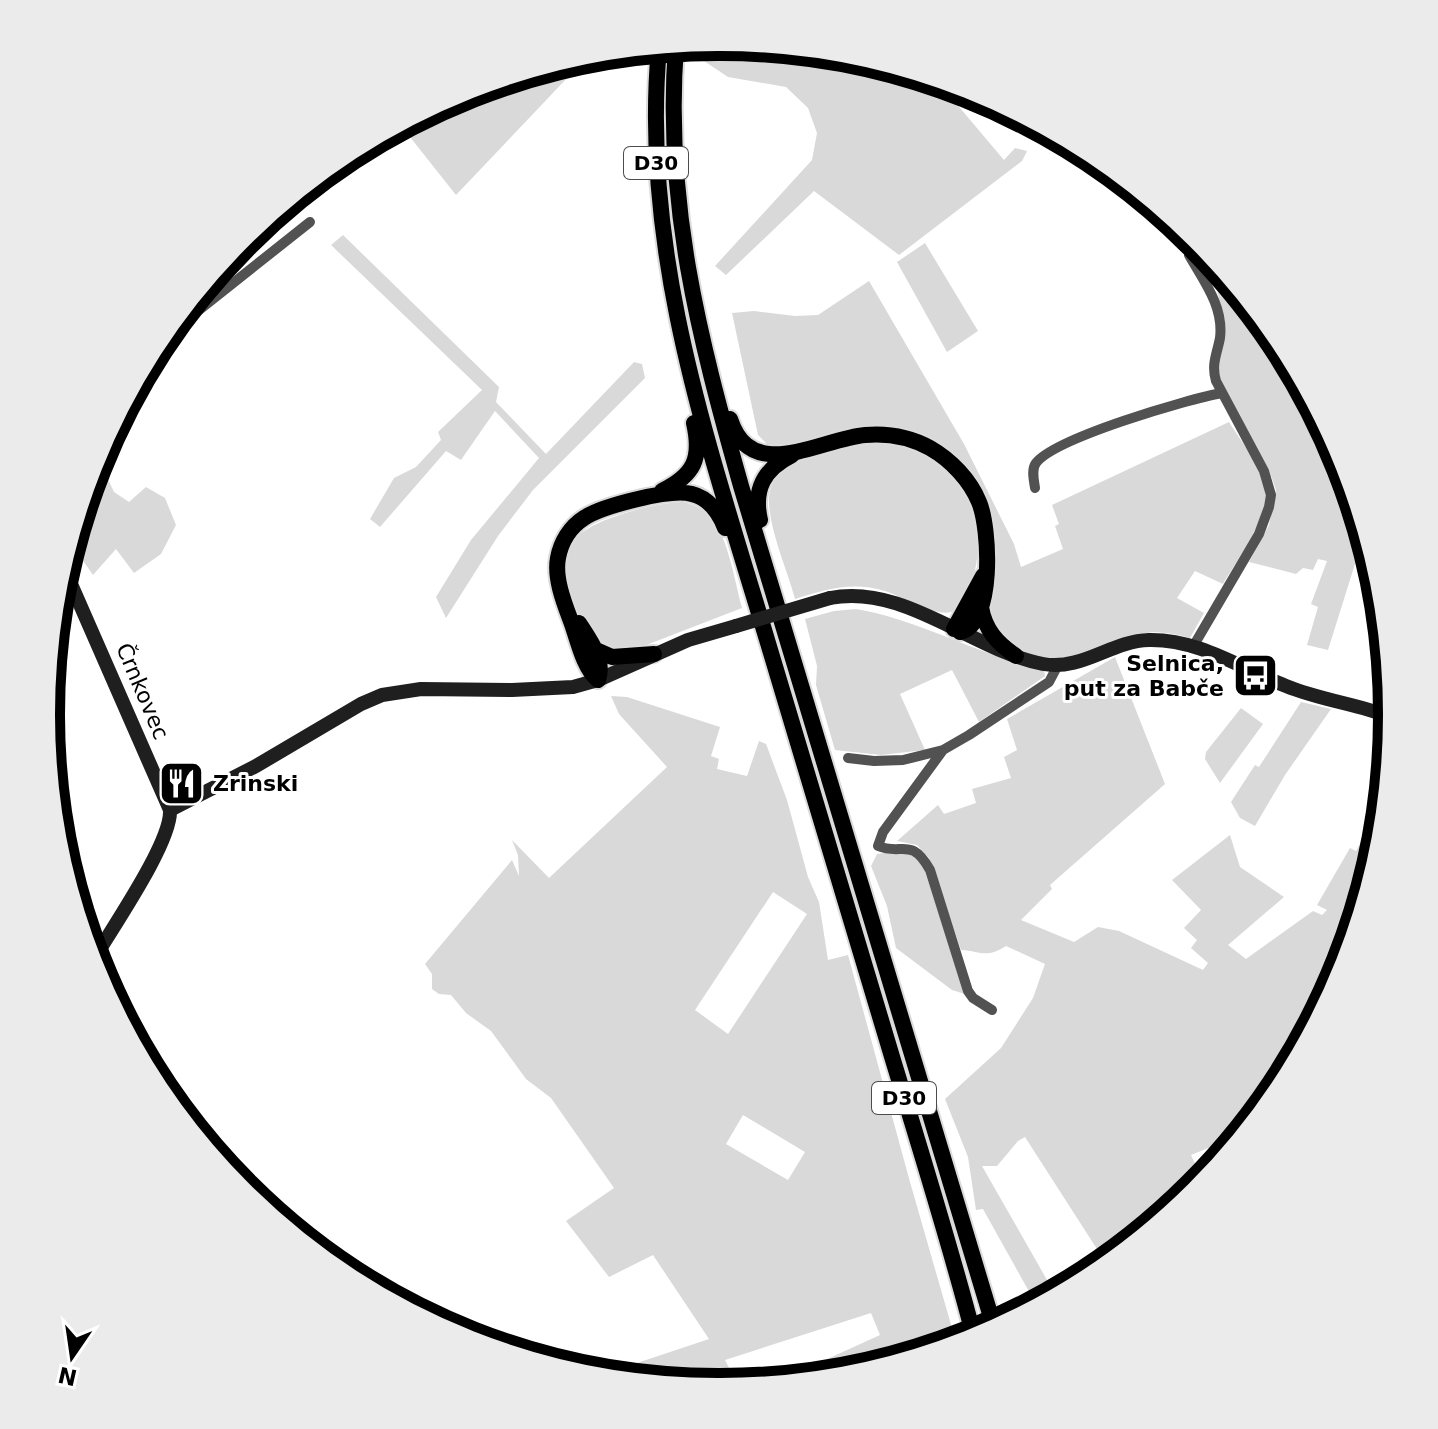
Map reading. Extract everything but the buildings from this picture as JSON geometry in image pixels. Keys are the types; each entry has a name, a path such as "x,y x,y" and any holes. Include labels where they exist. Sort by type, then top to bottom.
{"main road":[{"name":"D30","path":"675,57 673,86 680,228 693,305 712,382 990,1314"},
{"name":"D30","path":"658,59 656,162 663,237 675,311 692,382 721,490 970,1323"},
{"path":"650,497 686,477 695,462 697,439 691,409 692,382"},
{"path":"712,382 721,396 736,435 746,445 766,454 797,453"},
{"path":"762,556 762,530 756,504 760,485 774,465 797,453 855,436 876,434 905,438 937,453 964,476 979,502 989,544 986,571 981,606 974,623 966,631 957,631 986,571"},
{"path":"598,680 590,671 567,607 557,566 568,534 585,517 650,497 680,492 691,494 709,503 722,520 735,553 746,568"},
{"path":"981,606 988,629 1016,656"},
{"path":"567,607 601,664 598,680"},
{"path":"594,649 612,657 654,654"}],"street":[{"path":"202,308 310,222"},
{"path":"1189,255 1208,284 1219,317 1220,337 1212,370 1264,471 1271,495 1259,534 1194,645"},
{"path":"1035,488 1033,470 1037,462 1073,441 1108,425 1222,393"},
{"name":"Črnkovec","path":"73,588 170,810"},
{"path":"102,945 153,859 169,823 170,810 256,766 361,704 382,695 421,689 557,689 598,680 688,640 830,598 853,595 875,598 902,606 1016,656 1058,665 1083,661 1145,640 1180,641 1287,687 1378,713"},
{"path":"848,758 903,760 943,750 1049,682 1058,665"},
{"path":"943,750 883,832 878,846 906,849 923,859 930,870 968,991 992,1010"}],"shaded area":[{"path":"706,56 762,57 889,78 952,99 1004,160 1015,148 1027,151 1022,161 899,255 814,191 726,275 715,266 812,160 817,133 808,108 786,87 728,77 704,61"},
{"path":"572,73 456,195 410,137 415,131 467,106"},
{"path":"343,235 499,387 496,402 546,454 634,362 642,364 645,378 533,490 498,536 446,618 436,597 471,540 539,458 495,411 461,460 446,451 380,527 370,519 394,478 416,467 441,440 438,432 482,390 331,245"},
{"path":"925,243 978,331 947,352 897,262"},
{"path":"869,281 964,444 1014,544 1021,567 1063,549 1052,505 1229,422 1261,475 1265,504 1256,527 1223,584 1195,571 1177,598 1204,613 1190,638 1147,633 1063,658 1031,656 1011,645 989,622 989,512 918,436 765,450 766,443 758,435 732,313 754,311 795,316 818,315"},
{"path":"1216,286 1267,349 1289,385 1310,423 1343,503 1358,555 1328,650 1307,645 1318,607 1311,604 1327,561 1318,559 1313,570 1303,568 1296,574 1249,562 1269,525 1276,490 1269,470 1217,372 1225,322"},
{"path":"885,441 917,449 937,461 962,487 970,503 978,537 977,556 969,589 954,611 939,612 885,591 851,586 795,599 773,528 769,504 772,486 781,472 794,461 811,453 850,444"},
{"path":"106,475 114,492 129,502 146,487 165,498 176,525 161,554 134,573 116,549 93,575 80,556"},
{"path":"683,502 705,511 717,526 730,560 742,608 636,649 620,651 605,647 588,631 574,606 566,578 568,551 583,532 609,519 657,505"},
{"path":"856,609 904,621 1044,670 1045,676 979,722 952,670 900,694 925,750 881,755 835,750 816,685 817,666 805,619"},
{"path":"1115,657 1165,784 1050,885 1052,889 1021,920 1074,942 1098,927 1119,931 1203,970 1208,963 1191,948 1197,940 1184,928 1201,910 1172,880 1230,835 1240,867 1284,897 1228,945 1246,959 1313,911 1322,915 1327,910 1317,905 1350,848 1356,851 1367,831 1343,926 1310,1006 1289,1044 1267,1080 1218,1144 1191,1155 1197,1167 1153,1210 1099,1252 1025,1137 997,1166 982,1166 1049,1284 1031,1294 983,1209 976,1210 968,1157 945,1099 1001,1048 1033,998 1045,964 1006,946 988,953 961,950 929,858 917,845 897,841 938,805 944,814 976,803 972,789 1011,778 1004,757 1017,750 1007,719"},
{"path":"611,696 627,697 720,727 711,756 719,759 717,769 747,776 759,741 766,744 787,800 808,877 819,902 828,960 848,955 953,1330 889,1351 812,1366 880,1335 871,1313 725,1360 731,1373 676,1372 628,1366 709,1339 653,1255 609,1277 566,1221 614,1188 551,1098 526,1079 491,1031 466,1013 451,995 439,994 432,989 432,974 425,964 512,860 519,876 518,855 512,840 549,878 667,767 619,714","holes":["773,892 807,914 728,1034 695,1010","743,1115 805,1152 788,1180 726,1144"]},
{"path":"1301,702 1331,709 1285,775 1255,826 1240,818 1231,802 1255,765 1259,767"},
{"path":"1241,708 1263,724 1220,783 1205,759 1206,752"},
{"path":"898,851 914,856 923,865 965,994 952,990 896,948 887,906 871,866 877,854"}],"place":[{"name":"Selnica, put za Babče","path":"1255,676"},
{"name":"Zrinski","path":"182,783"}]}
